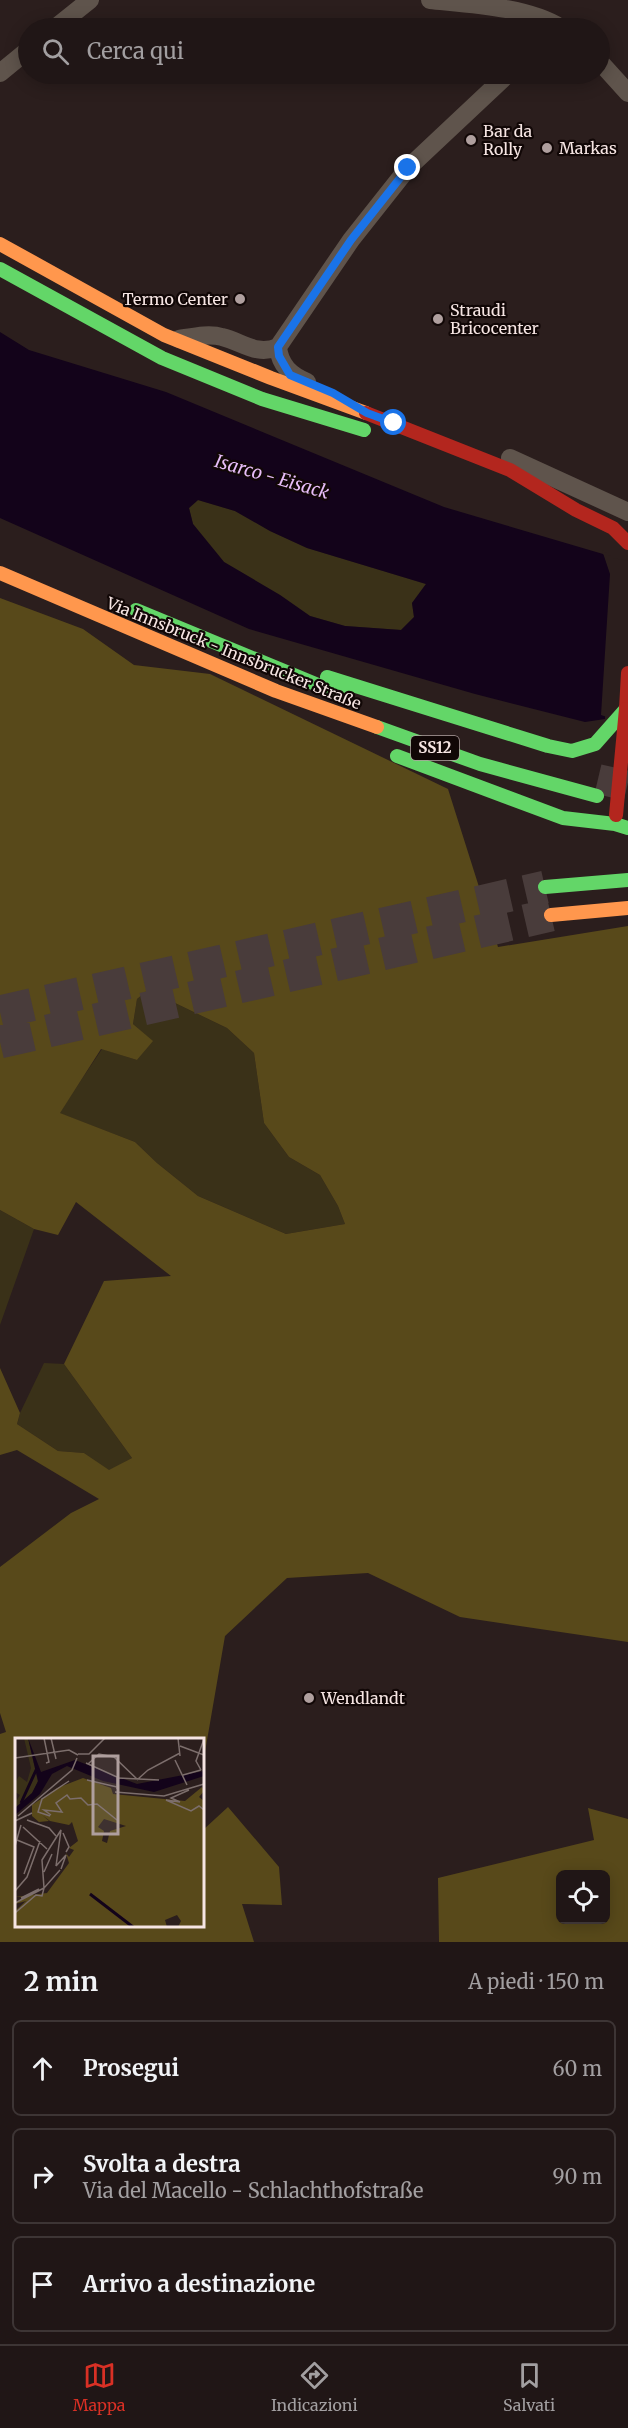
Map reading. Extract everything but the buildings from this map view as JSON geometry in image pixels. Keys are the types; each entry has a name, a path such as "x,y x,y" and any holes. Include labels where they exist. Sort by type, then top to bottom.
{"main road":[{"path":"0,244 129,318 176,340 510,470 576,510 613,528 628,543"},
{"path":"0,269 162,358 262,399 380,436"},
{"path":"506,485 576,510"},
{"path":"0,567 22,568"},
{"name":"Via Innsbruck - Innsbrucker Straße","path":"0,573 276,691 480,764 597,796"},
{"name":"Via Innsbruck - Innsbrucker Straße","path":"124,605 356,700"},
{"path":"246,654 572,751 595,744 627,714"},
{"path":"387,752 563,818 620,822 628,673"},
{"path":"276,691 335,726"},
{"path":"545,887 628,880"},
{"path":"551,915 628,908"}],"street":[{"path":"68,18 90,0"},
{"path":"430,0 498,9 519,18"},
{"path":"0,73 18,58"},
{"path":"610,73 628,93"},
{"path":"176,340 198,336 221,336 254,350 269,350 278,347 351,240 408,168 497,84"},
{"path":"278,347 279,356 290,375 333,393 367,413"},
{"path":"394,423 435,427 526,465 628,512"}],"shaded area":[{"path":"198,500 235,511 307,548 426,584 412,603 414,617 401,630 345,626 310,616 280,595 224,562 193,524 189,508"},
{"path":"0,598 83,629 134,665 210,674 448,789 498,947 628,926 628,1642 460,1617 368,1573 287,1578 225,1636 205,1752 204,1738 15,1738 15,1927 204,1927 204,1829 228,1807 279,1867 282,1905 242,1904 254,1942 0,1942 0,1734 6,1732 0,1713 0,1567 71,1513 99,1499 17,1450 0,1455 0,1368 20,1413 17,1424 58,1451 84,1453 109,1470 132,1458 64,1364 104,1281 171,1276 76,1202 58,1235 34,1229 0,1210","holes":["148,990 227,1028 254,1053 264,1123 289,1157 320,1175 338,1206 345,1224 286,1234 198,1196 135,1142 60,1113 101,1049 137,1060 153,1041 133,1024 137,999"]},
{"path":"148,990 227,1028 254,1053 264,1123 289,1157 320,1175 338,1206 345,1224 286,1234 198,1196 135,1142 59,1113 102,1049 137,1060 152,1041 133,1024 137,999"},
{"path":"0,1210 34,1229 0,1325"},
{"path":"44,1363 64,1364 132,1458 109,1471 84,1453 58,1451 17,1424"},
{"path":"588,1808 628,1819 628,1942 439,1942 438,1878 594,1840"}],"water":[{"name":"Isarco - Eisack","path":"0,332 29,350 166,392 444,507 603,554 612,561 605,719 585,722 475,694 249,629 0,518","holes":["198,500 235,511 307,548 426,584 412,603 414,617 401,630 345,626 310,616 280,595 224,562 193,524 189,508"]}],"pier":[{"path":"602,550 613,558 628,561 628,724 601,715 610,574"}],"tunnel":[{"path":"598,779 628,786"},
{"path":"0,1012 545,887"},
{"path":"0,1042 551,915"}],"traffic: fast":[{"path":"0,269 162,358 262,399 364,430"},
{"path":"136,610 347,697"},
{"path":"327,677 548,746 572,751 595,744 626,709"},
{"path":"377,727 480,764 597,796"},
{"path":"397,756 563,818 615,824 628,828"},
{"path":"545,887 628,880"}],"traffic: slow":[{"path":"0,244 164,335 366,413"},
{"path":"0,573 276,691 377,727"},
{"path":"551,915 628,908"}],"traffic: jam":[{"path":"366,413 510,470 576,510 613,528 628,543"},
{"path":"626,709 628,673"},
{"path":"616,815 626,709"}],"place":[{"name":"Bar da Rolly","path":"471,140"},
{"name":"Markas","path":"547,148"},
{"name":"Termo Center","path":"240,299"},
{"name":"Straudi Bricocenter","path":"438,319"},
{"name":"Wendlandt","path":"309,1698"}],"route":[{"path":"394,423 367,413 333,393 290,375 279,356 278,347 351,240 408,168"}]}
